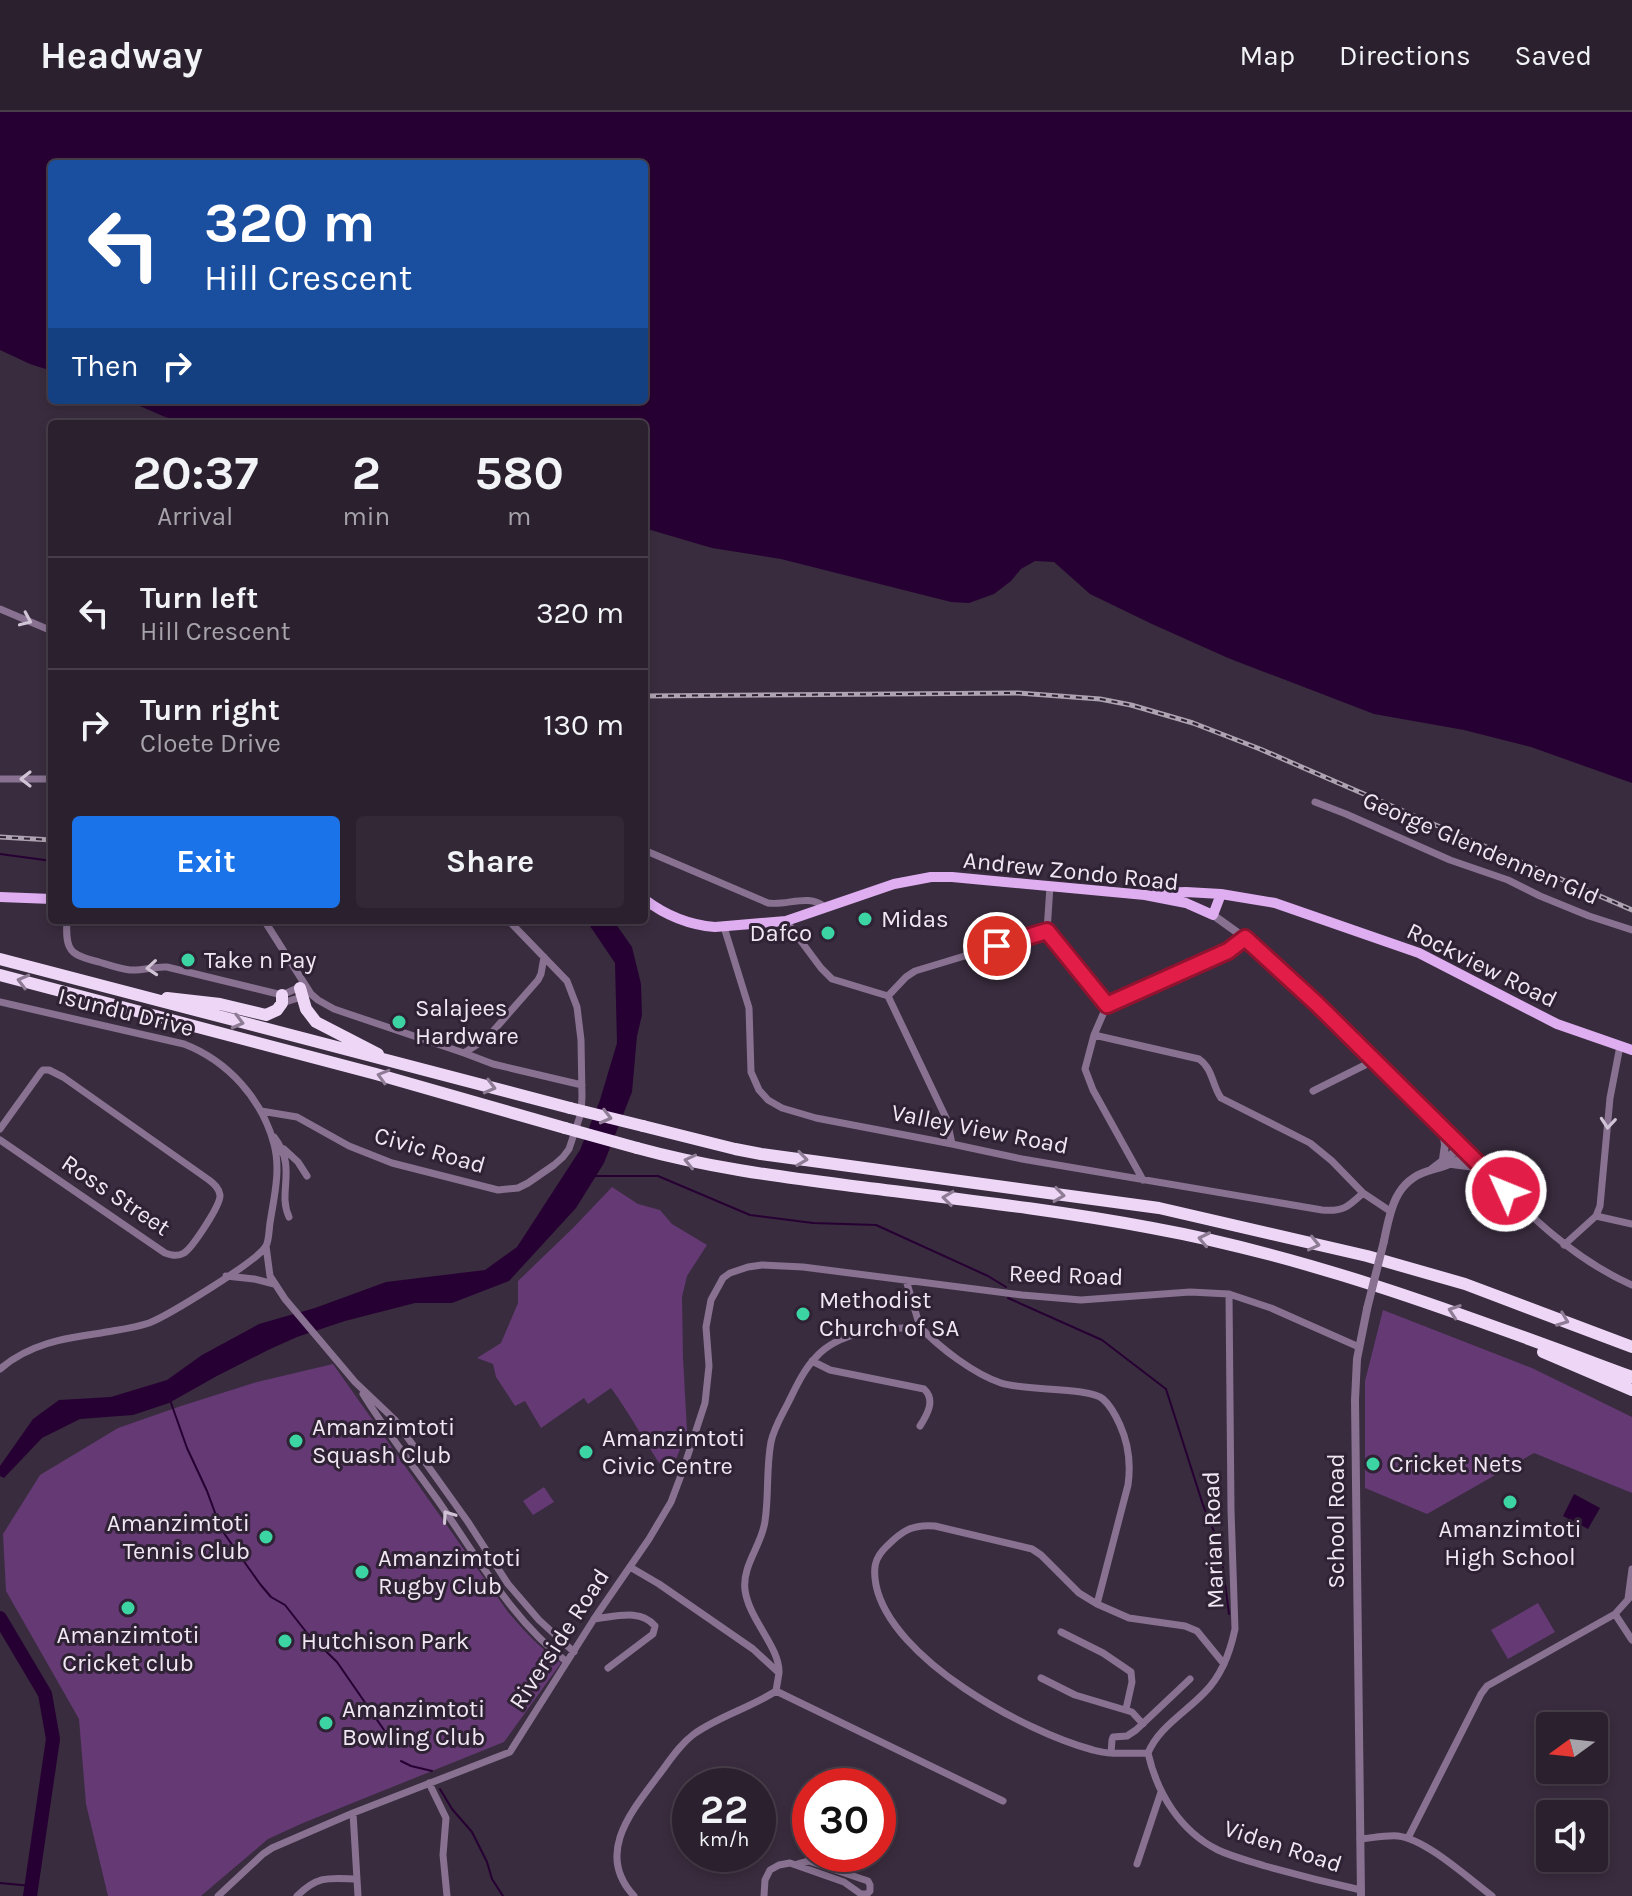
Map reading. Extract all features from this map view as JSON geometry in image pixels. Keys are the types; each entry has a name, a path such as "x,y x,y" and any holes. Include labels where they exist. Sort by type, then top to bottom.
{"highway":[{"path":"0,959 748,1152 1174,1212 1367,1256 1465,1284 1629,1344"},
{"path":"0,975 362,1070 637,1148 735,1171 1153,1228 1252,1250 1385,1288 1632,1377"},
{"path":"304,990 308,1014 316,1022 389,1061"},
{"path":"152,1000 199,1001 266,1015 277,1010 282,999"},
{"path":"1497,1327 1512,1339 1632,1390"}],"main road":[{"name":"Andrew Zondo Road","path":"648,902 688,922 724,927 786,921 894,884 931,877 1145,895 1186,903 1213,915"},
{"name":"Rockview Road","path":"1145,895 1186,892 1221,894 1275,903 1410,949 1557,1024 1632,1050"},
{"path":"1213,915 1221,894"},
{"path":"0,899 48,899"}],"street":[{"path":"0,609 48,629"},
{"path":"0,779 48,779"},
{"name":"George Glendennen Gld","path":"1315,802 1450,860 1632,930"},
{"path":"648,852 768,903 815,900 825,907"},
{"path":"1050,886 1047,931 1107,1005"},
{"name":"Andrew Zondo Road","path":"1213,915 1245,938 1297,985 1526,1212 1564,1245 1632,1285"},
{"path":"786,921 832,979 888,996 947,1120 952,1144"},
{"path":"67,924 69,947 82,958 133,971 167,967 282,999 304,990"},
{"path":"266,924 304,990 334,1009 493,1064 582,1085"},
{"name":"Civic Road","path":"261,1111 297,1117 349,1146 392,1163 488,1189 508,1190 528,1183 563,1157 573,1141 581,1113 579,1023 574,997 567,981 512,924"},
{"name":"Valley View Road","path":"724,927 749,1008 754,1082 763,1095 782,1108 816,1118 970,1149 1334,1211 1344,1209 1363,1193"},
{"path":"888,996 915,971 1047,931"},
{"path":"1143,1180 1086,1074 1094,1035 1107,1005 1228,951 1245,938"},
{"path":"464,1053 487,1038 538,980 544,957"},
{"name":"Isundu Drive","path":"0,1002 192,1047 238,1079 261,1111 274,1145 277,1176 266,1246"},
{"path":"1094,1035 1199,1059 1210,1071 1218,1095 1310,1143 1363,1193 1390,1211"},
{"path":"1564,1245 1596,1216 1603,1184 1610,1098 1620,1046"},
{"path":"1313,1091 1375,1060"},
{"name":"Ross Street","path":"0,1129 46,1069 63,1077 215,1185 220,1195 217,1208 185,1252 170,1255 0,1140"},
{"path":"1443,1128 1447,1162 1482,1168"},
{"path":"270,1133 307,1176"},
{"path":"282,1147 289,1217"},
{"name":"School Road","path":"1361,1893 1355,1400 1359,1347 1395,1198 1407,1182 1464,1150"},
{"path":"1596,1216 1632,1224"},
{"path":"0,1369 37,1347 74,1336 148,1323 254,1258 266,1246"},
{"path":"266,1246 268,1269 274,1284 355,1382 384,1428 525,1624 567,1662"},
{"name":"Reed Road","path":"762,1265 803,1267 1009,1294 1081,1300 1190,1292 1229,1294 1271,1308 1359,1347"},
{"name":"Riverside Road","path":"218,1896 272,1848 510,1752 671,1502 699,1423 707,1387 706,1327 711,1300 723,1278 730,1273 762,1265"},
{"path":"226,1276 274,1284"},
{"path":"906,1280 920,1327 943,1348 993,1380 1020,1388 1087,1393 1104,1400 1111,1409 1123,1431 1130,1470 1097,1604"},
{"name":"Marian Road","path":"1148,1753 1158,1734 1206,1692 1218,1676 1235,1629 1229,1294"},
{"path":"634,1896 619,1873 617,1858 621,1833 633,1810 692,1735 763,1700 776,1691 779,1683 779,1660 748,1604 744,1577 765,1524 773,1434 794,1391 812,1361 830,1345 887,1329 920,1327"},
{"path":"812,1361 830,1370 924,1389 930,1401 927,1416 920,1426"},
{"path":"355,1382 395,1420 508,1584 539,1620 574,1652"},
{"path":"1148,1753 1093,1750 1043,1731 998,1709 933,1666 886,1612 877,1588 875,1562 880,1552 899,1534 923,1525 1022,1545 1041,1555 1079,1593 1097,1604 1129,1618 1185,1626 1197,1631 1224,1664"},
{"path":"630,1567 753,1649 779,1673"},
{"path":"1408,1838 1487,1686 1615,1614 1630,1598 1632,1569"},
{"path":"1615,1614 1632,1640"},
{"path":"594,1619 639,1616 655,1626 653,1634 608,1668"},
{"path":"1061,1632 1103,1653 1131,1672 1126,1709"},
{"path":"553,1634 581,1640"},
{"path":"1041,1678 1075,1695 1126,1709 1143,1724"},
{"path":"1111,1753 1113,1737 1132,1734 1190,1679"},
{"path":"776,1691 1003,1801"},
{"name":"Viden Road","path":"1148,1753 1169,1806 1183,1823 1216,1849 1361,1893"},
{"path":"429,1783 446,1818 443,1855 447,1896"},
{"path":"1137,1864 1161,1792"},
{"path":"353,1813 358,1896"},
{"path":"1360,1839 1408,1838 1425,1846 1492,1896"},
{"path":"809,1861 868,1881 870,1891 861,1894 844,1882 798,1864 809,1861"},
{"path":"764,1896 765,1880 770,1870 792,1863"},
{"path":"297,1896 315,1881 357,1879"}],"shaded area":[{"path":"0,112 1632,112 1632,783 1531,747 1464,730 1374,714 1228,658 1152,624 1090,594 1054,562 1035,561 1021,569 994,594 969,603 951,602 781,559 712,548 648,529 648,420 177,420 135,404 648,404 648,160 48,160 48,370 0,350"},
{"path":"587,924 616,924 632,947 641,984 642,1015 632,1092 604,1163 576,1208 509,1281 452,1303 415,1303 297,1337 169,1403 133,1415 80,1419 42,1438 4,1478 0,1476 0,1466 33,1419 59,1400 111,1397 167,1380 202,1355 259,1324 386,1282 485,1270 517,1247 580,1150 600,1100 617,1043 615,963"},
{"path":"612,1187 638,1204 660,1210 672,1224 707,1245 687,1276 682,1297 687,1431 677,1457 662,1467 611,1388 588,1404 584,1398 541,1428 525,1401 515,1406 496,1377 493,1364 477,1358 501,1343 518,1303 518,1281"},
{"path":"1383,1310 1532,1368 1632,1417 1632,1493 1534,1453 1427,1514 1365,1488 1365,1381"},
{"name":"Hutchison Park","path":"333,1364 508,1612 561,1663 504,1742 268,1839 201,1896 108,1896 86,1804 79,1719 6,1591 3,1534 40,1475 118,1428 257,1382"},
{"path":"544,1487 554,1502 533,1515 523,1501"},
{"path":"1574,1494 1600,1508 1588,1529 1563,1516"},
{"path":"1538,1603 1555,1632 1508,1659 1491,1630"}],"waterway":[{"path":"0,854 48,860"},
{"path":"594,1176 658,1176 750,1215 813,1223 876,1225 1006,1287"},
{"path":"1008,1298 1102,1340 1166,1389 1203,1505 1220,1546 1229,1614"},
{"path":"170,1400 221,1529 271,1597 285,1605 307,1633 337,1662 393,1743"},
{"path":"0,1618 45,1694 53,1739 30,1896"},
{"path":"401,1761 432,1771"},
{"path":"440,1789 472,1832 492,1879 503,1896"},
{"path":"0,1883 32,1886"}],"railway":[{"path":"648,696 1018,693 1100,699 1131,705 1193,723 1260,749 1632,910"},
{"path":"0,837 48,840"}],"place":[{"name":"Midas","path":"865,919"},
{"name":"Dafco","path":"828,933"},
{"name":"Take n Pay","path":"188,960"},
{"name":"Salajees Hardware","path":"399,1022"},
{"name":"Methodist Church of SA","path":"803,1314"},
{"name":"Amanzimtoti Squash Club","path":"296,1441"},
{"name":"Amanzimtoti Civic Centre","path":"586,1452"},
{"name":"Cricket Nets","path":"1373,1464"},
{"name":"Amanzimtoti High School","path":"1510,1502"},
{"name":"Amanzimtoti Tennis Club","path":"266,1537"},
{"name":"Amanzimtoti Rugby Club","path":"362,1572"},
{"name":"Amanzimtoti Cricket club","path":"128,1608"},
{"name":"Hutchison Park","path":"285,1641"},
{"name":"Amanzimtoti Bowling Club","path":"326,1723"}],"route":[{"path":"997,946 1047,931 1107,1005 1228,951 1245,938 1317,1004 1506,1191"}]}
